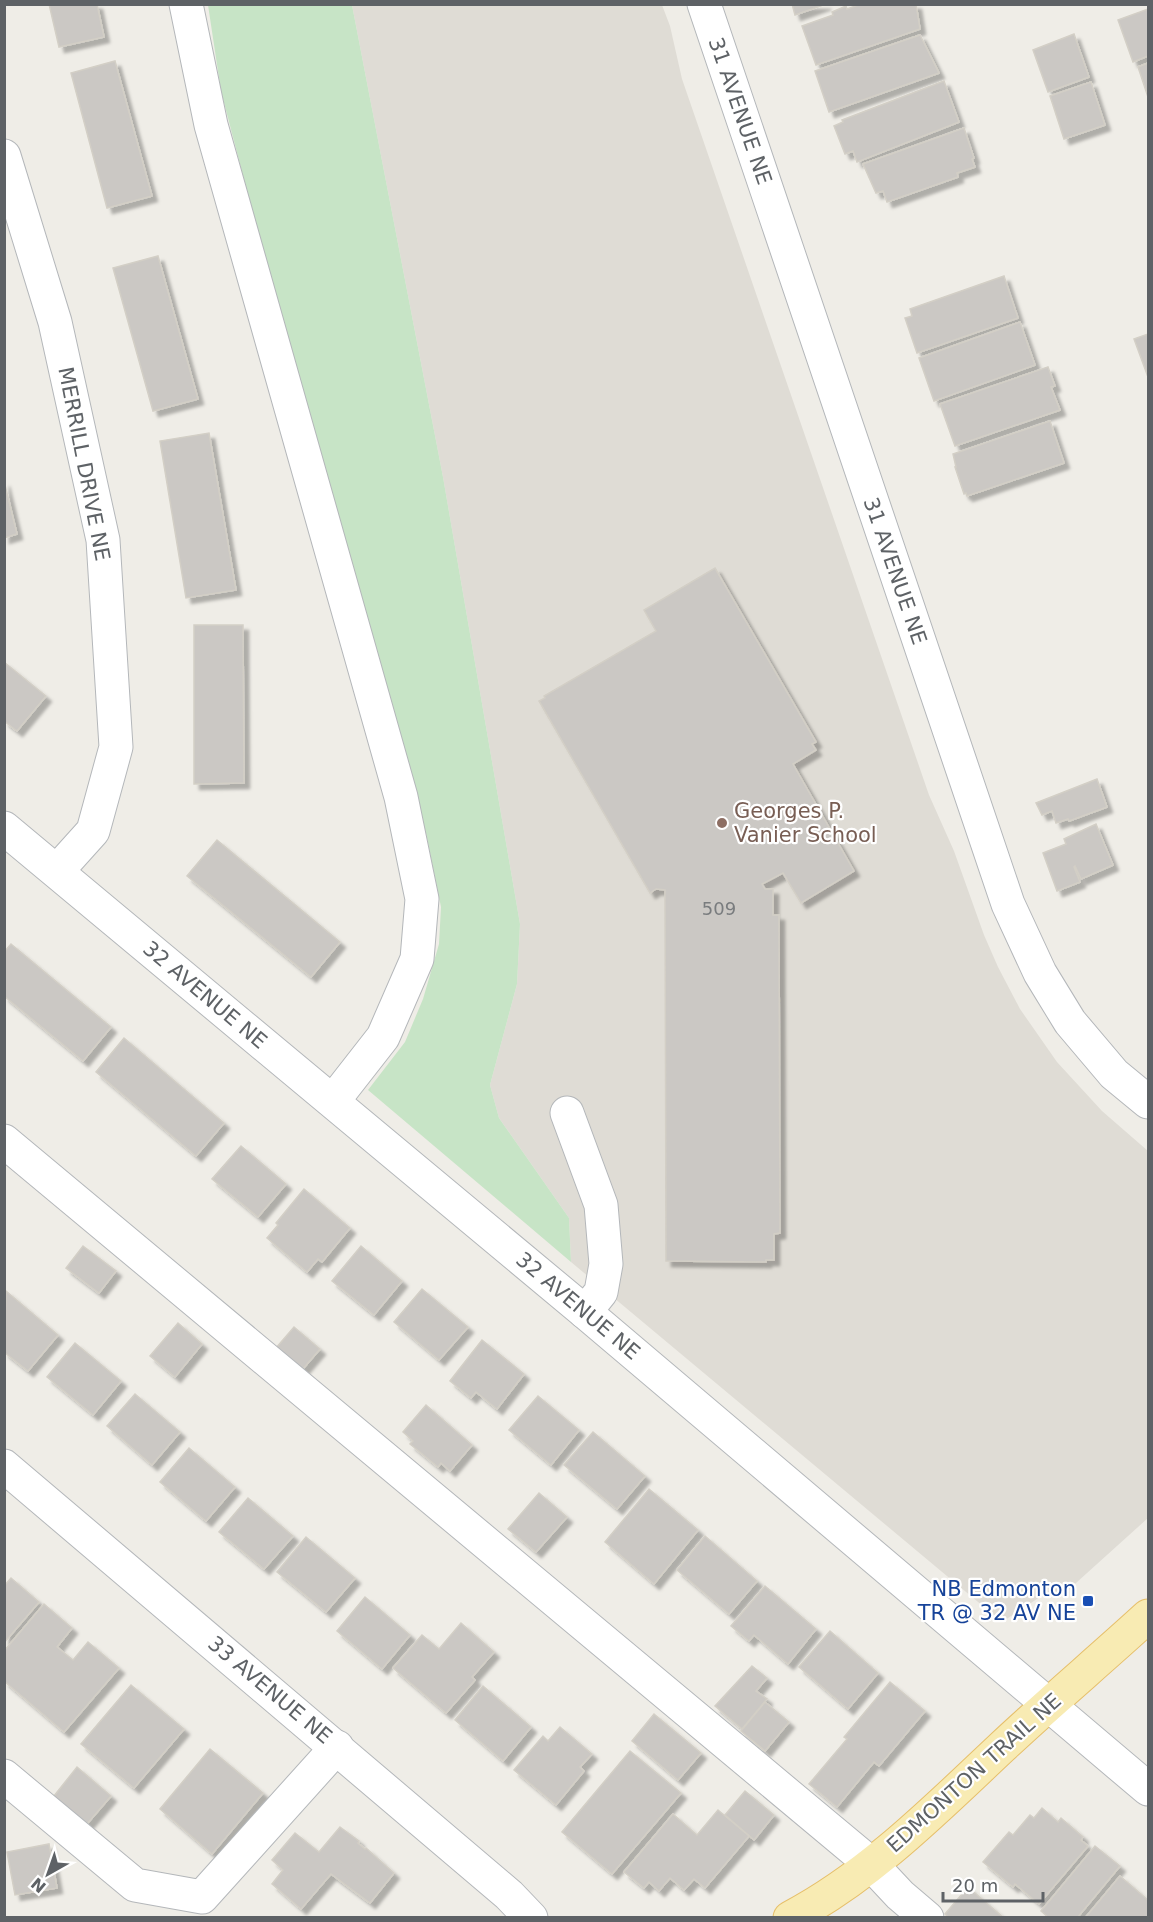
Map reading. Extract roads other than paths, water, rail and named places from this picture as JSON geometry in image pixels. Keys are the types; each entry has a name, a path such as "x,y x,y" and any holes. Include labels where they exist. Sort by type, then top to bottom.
{"main road":[{"name":"EDMONTON TRAIL NE","path":"790,1917 815,1905 871,1864 1149,1616"}],"street":[{"path":"186,4 211,125 400,797 422,899 417,959 384,1037 333,1101"},
{"name":"31 AVENUE NE","path":"704,4 1008,904 1040,973 1070,1022 1114,1074 1149,1102"},
{"name":"MERRILL DRIVE NE","path":"4,156 55,322 104,540 116,747 93,831 57,871"},
{"name":"32 AVENUE NE","path":"7,835 57,871 333,1101 1149,1789"},
{"path":"567,1113 602,1205 606,1264 601,1292 585,1312"},
{"path":"4,1141 871,1864 900,1895 927,1917"},
{"name":"33 AVENUE NE","path":"4,1466 337,1746 509,1895 531,1917"},
{"path":"4,1776 135,1885 202,1897 337,1746"}],"place":[{"name":"Georges P. Vanier School","path":"722,823"},
{"name":"NB Edmonton TR @ 32 AV NE","path":"1088,1601"}]}
